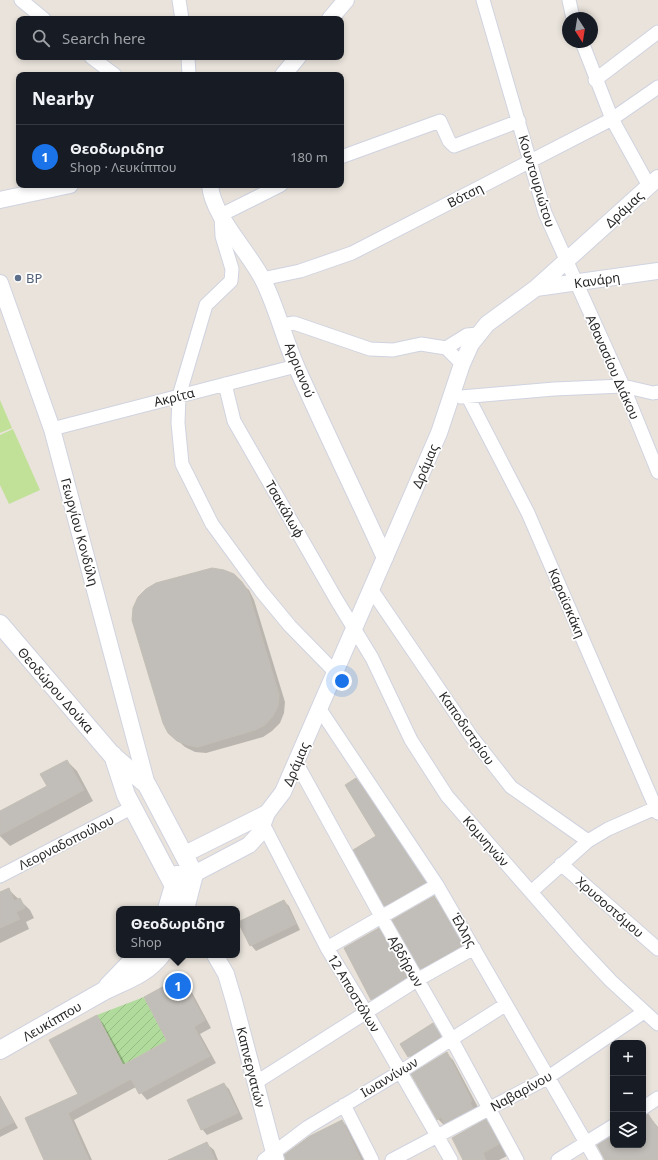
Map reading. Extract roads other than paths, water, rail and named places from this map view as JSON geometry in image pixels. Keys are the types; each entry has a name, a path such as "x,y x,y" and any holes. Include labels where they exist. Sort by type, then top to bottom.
{"main road":[{"name":"Θεοδώρου Δούκα","path":"0,624 112,755 147,785 194,874"},
{"name":"Θεοδώρου Δούκα","path":"112,755 126,796 174,886"},
{"path":"168,906 183,855"},
{"path":"186,906 194,874"},
{"name":"Λευκίππου","path":"103,991 135,958"},
{"name":"Λευκίππου","path":"0,1050 103,991 134,978 154,964 159,958"}],"street":[{"path":"21,0 40,16"},
{"path":"179,0 182,16"},
{"path":"333,16 346,0"},
{"name":"Κουντουριώτου","path":"483,0 545,213 566,263"},
{"path":"569,0 572,12"},
{"path":"595,80 658,32"},
{"path":"584,48 595,80 612,119 654,182"},
{"path":"94,60 111,72"},
{"path":"188,60 189,72"},
{"path":"286,72 296,60"},
{"name":"Βότση","path":"262,279 300,271 352,253 612,119 658,87"},
{"name":"Κουντουριώτου","path":"344,157 440,121 449,141 454,146 519,122"},
{"name":"Δράμας","path":"194,874 249,846 259,834 265,818 283,792 439,433 462,364 471,344 478,334 496,317 536,288 566,263 654,182"},
{"path":"0,200 56,188"},
{"name":"Αρριανού","path":"210,188 211,195 221,215 262,279 282,325 296,366 385,558"},
{"path":"275,188 221,215 222,236 232,269 231,281 206,305 179,396 178,423 182,464 212,524 266,597 290,626 335,672"},
{"name":"Αθανασίου Διάκου","path":"566,263 623,386 658,472"},
{"name":"Κανάρη","path":"536,288 658,271"},
{"name":"Γεωργίου Κονδύλη","path":"0,283 52,429 147,785"},
{"path":"282,325 294,323 370,349 393,350 421,344 446,348 462,364"},
{"path":"446,348 468,335 478,334"},
{"name":"Ακρίτα","path":"52,429 296,366"},
{"name":"Τσακάλωφ","path":"225,384 234,421 354,628"},
{"path":"451,398 554,389 623,386 653,393 658,392"},
{"name":"Καραϊσκάκη","path":"468,397 528,513 657,809"},
{"name":"Καποδιστρίου","path":"371,589 471,736 511,787 588,841"},
{"name":"Κομνηνών","path":"354,628 372,658 411,740 447,796 579,947 658,1024"},
{"name":"Έλλης","path":"319,708 437,885 547,1078 596,1160"},
{"name":"Αβδήρων","path":"296,762 382,918 451,1038 516,1160"},
{"name":"Λεορναδοπούλου","path":"0,876 133,807"},
{"path":"531,892 588,841 608,829 657,809"},
{"name":"Δράμας","path":"183,855 265,818"},
{"name":"12 Αποστόλων","path":"265,818 327,948 366,1012 451,1160"},
{"name":"Χρυσοστόμου","path":"561,864 658,949"},
{"path":"327,948 382,918 437,885"},
{"path":"174,886 185,906"},
{"path":"254,1083 417,980 474,948"},
{"path":"208,958 226,974"},
{"name":"Καπνεργατών","path":"217,958 226,974 271,1157"},
{"name":"Ιωαννίνων","path":"271,1157 308,1127 400,1072 506,1004"},
{"name":"Ναβαρίνου","path":"392,1160 547,1078 644,1012"},
{"path":"646,1106 658,1098"},
{"path":"344,1105 372,1160"},
{"path":"558,1160 610,1128"}],"place":[{"name":"BP","path":"18,278"},
{"name":"Θεοδωριδησ","path":"178,986"}]}
